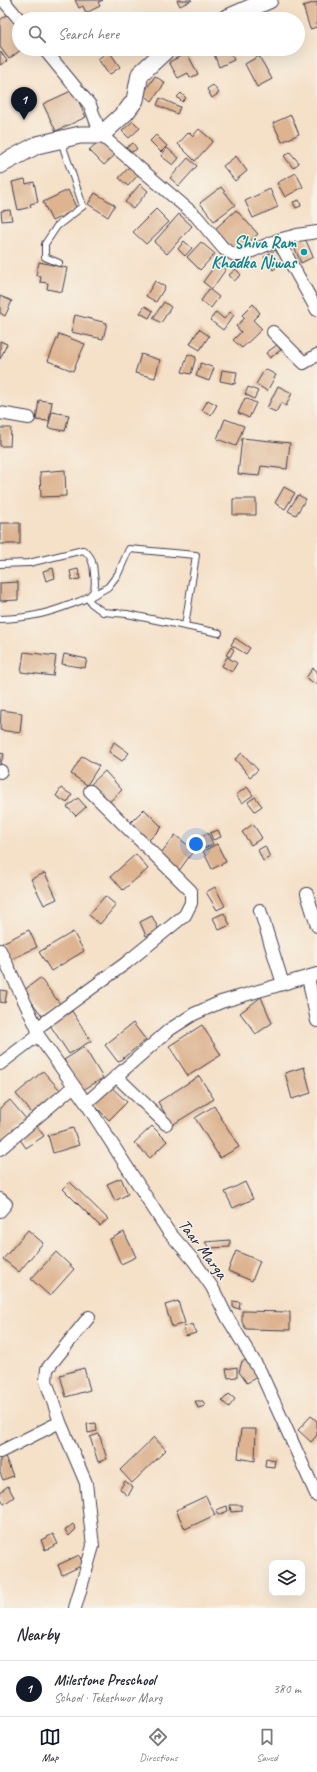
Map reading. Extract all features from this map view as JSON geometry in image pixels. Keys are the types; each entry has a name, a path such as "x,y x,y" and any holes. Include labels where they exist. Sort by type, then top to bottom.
{"street":[{"path":"3,0 13,12"},
{"path":"241,12 269,0"},
{"path":"50,56 90,105 101,135 196,216 224,249 235,255 243,255 278,240 317,232"},
{"path":"0,165 37,145 80,135 101,135 126,112 135,100 140,74 159,56"},
{"path":"278,240 317,310"},
{"path":"272,332 304,363 317,356"},
{"path":"0,413 29,418"},
{"path":"0,1064 37,1032 185,915 191,903 192,892 90,791"},
{"path":"307,894 317,926"},
{"path":"260,910 283,984"},
{"name":"Taar Marga","path":"0,950 37,1032 86,1103 168,1231 194,1261 212,1287 227,1317 260,1371 317,1496"},
{"path":"86,1103 168,1030 194,1014 220,1002 312,976 317,1021"},
{"path":"116,1076 166,1124"},
{"path":"0,1149 74,1086"},
{"path":"0,1199 6,1204 0,1210"},
{"path":"75,1608 93,1546 86,1483 60,1422 46,1381 47,1369 89,1317"},
{"path":"0,1452 60,1422"}],"lane":[{"path":"59,262 45,257 45,244 57,226 83,206 60,140"},
{"path":"0,619 21,618 47,614 88,598 108,587 118,574 129,549 196,555 185,626"},
{"path":"0,564 29,563 82,550 87,552 94,568 94,591 88,598"},
{"path":"88,598 91,603 103,612 127,614 219,633"}],"building":[{"path":"75,0 103,0 98,2 100,6 88,12 86,12 83,6 79,8"},
{"path":"177,0 192,0 180,6"},
{"path":"317,2 317,27 310,29 303,6"},
{"path":"8,14 12,19 13,56 9,59 0,47 0,20"},
{"path":"1,52 7,61 0,65 0,53"},
{"path":"102,56 112,56 120,67 109,75 98,59"},
{"path":"181,56 189,56 198,74 190,78 188,73 178,78 169,62"},
{"path":"215,56 232,56 234,60 219,67"},
{"path":"259,56 272,79 257,87 245,64"},
{"path":"155,76 165,83 152,101 143,94"},
{"path":"213,85 219,93 212,98 207,89"},
{"path":"73,90 86,117 56,131 43,104"},
{"path":"181,93 186,98 182,102 177,97"},
{"path":"160,98 180,107 177,114 157,105"},
{"path":"291,115 299,134 282,142 273,123"},
{"path":"133,121 140,128 129,138 122,131"},
{"path":"199,129 213,141 195,161 178,144 189,132 193,136"},
{"path":"156,135 167,146 161,152 150,141"},
{"path":"100,140 115,155 104,165 89,150"},
{"path":"133,143 137,149 130,153 126,148"},
{"path":"167,148 179,158 173,165 161,156"},
{"path":"290,152 299,163 293,168 284,156"},
{"path":"236,156 247,171 235,181 223,166"},
{"path":"188,158 197,166 179,186 170,178"},
{"path":"130,166 139,174 128,186 119,178"},
{"path":"296,173 303,187 285,197 277,183"},
{"path":"25,179 26,184 34,182 38,202 30,204 31,207 18,210 12,182"},
{"path":"140,184 148,191 133,209 125,202"},
{"path":"221,187 235,205 214,221 200,203"},
{"path":"270,189 278,207 253,218 245,201"},
{"path":"68,190 77,209 52,221 43,202"},
{"path":"95,193 115,205 108,217 88,204"},
{"path":"299,200 301,206 296,208 293,202"},
{"path":"156,209 169,222 146,244 133,232"},
{"path":"10,210 12,220 2,221 1,211"},
{"path":"236,210 258,234 237,253 215,229"},
{"path":"179,214 192,226 167,254 154,242"},
{"name":"Shiva Ram Khadka Niwas","path":"304,236 313,257 301,263 292,241"},
{"path":"184,241 192,248 185,256 178,249"},
{"path":"201,242 215,254 200,270 187,257"},
{"path":"275,250 284,262 273,270 264,257"},
{"path":"39,262 67,268 62,292 47,289 48,283 40,282 41,277 36,275"},
{"path":"217,263 226,269 212,289 203,282"},
{"path":"236,269 241,275 234,281 229,275"},
{"path":"155,281 165,287 156,302 146,296"},
{"path":"209,289 219,297 211,308 201,301"},
{"path":"0,296 12,301 5,316 0,313"},
{"path":"164,302 171,307 161,323 153,318"},
{"path":"253,304 260,313 253,320 262,329 242,348 233,340 241,332 236,326 245,318 242,315"},
{"path":"145,306 153,311 149,318 140,313"},
{"path":"216,312 224,319 230,312 234,315 223,330 210,320"},
{"path":"75,315 107,323 103,339 71,332"},
{"path":"199,329 209,336 200,350 190,344"},
{"path":"59,334 85,344 73,371 48,361"},
{"path":"0,341 7,344 0,359"},
{"path":"277,345 281,350 270,358 266,353"},
{"path":"141,354 160,360 155,378 135,373"},
{"path":"188,354 196,357 191,374 182,372"},
{"path":"201,363 214,368 209,381 196,376"},
{"path":"265,369 276,375 267,391 256,384"},
{"path":"222,370 237,372 235,384 220,381"},
{"path":"278,386 292,393 286,406 281,403 276,412 267,408"},
{"path":"248,387 258,391 254,399 245,394"},
{"path":"245,398 256,403 249,418 238,413"},
{"path":"39,400 52,402 49,421 36,420"},
{"path":"208,400 217,405 211,415 202,410"},
{"path":"52,412 69,415 65,431 48,428"},
{"path":"225,419 244,426 236,446 217,439"},
{"path":"0,428 11,428 10,446 0,446"},
{"path":"242,438 290,443 287,469 261,466 259,476 238,474"},
{"path":"65,470 66,496 41,497 40,472"},
{"path":"284,487 295,493 285,509 275,503"},
{"path":"298,495 306,499 296,515 288,511"},
{"path":"233,499 256,499 256,515 233,515"},
{"path":"0,523 20,523 20,544 0,544"},
{"path":"53,568 55,578 46,581 43,571"},
{"path":"78,569 80,579 72,580 70,571"},
{"path":"18,582 18,600 0,601 0,583"},
{"path":"235,638 250,648 246,654 231,645"},
{"path":"231,647 234,650 230,657 226,655"},
{"path":"24,652 56,656 53,676 21,672"},
{"path":"64,654 87,659 85,668 62,664"},
{"path":"227,657 237,663 232,672 222,666"},
{"path":"313,668 317,671 317,685 306,678"},
{"path":"1,710 22,713 20,733 0,730"},
{"path":"114,742 129,753 122,761 109,752"},
{"path":"0,753 4,754 0,765"},
{"path":"242,753 258,770 250,777 235,759"},
{"path":"82,756 99,766 87,785 71,774"},
{"path":"105,771 122,790 107,804 90,785"},
{"path":"247,787 253,795 242,803 236,795"},
{"path":"61,788 72,795 67,803 56,796"},
{"path":"255,797 262,806 255,811 248,802"},
{"path":"78,798 86,807 76,816 67,807"},
{"path":"144,809 162,827 148,841 130,823"},
{"path":"253,824 262,838 251,845 242,832"},
{"path":"218,830 221,837 213,840 210,833"},
{"path":"208,833 213,844 200,850 195,839"},
{"path":"175,835 194,850 178,872 158,857"},
{"path":"217,844 226,862 212,869 203,851"},
{"path":"265,846 270,857 263,861 258,850"},
{"path":"136,854 148,869 123,890 111,876"},
{"path":"45,873 57,899 44,905 31,879"},
{"path":"215,887 225,906 217,910 206,892"},
{"path":"105,896 116,905 100,924 89,915"},
{"path":"224,913 230,925 219,930 213,918"},
{"path":"152,916 159,930 146,936 140,922"},
{"path":"29,930 37,947 10,960 2,943"},
{"path":"73,932 84,951 51,971 39,952"},
{"path":"40,978 61,1005 44,1018 23,991"},
{"path":"0,990 7,991 5,1003 0,1002"},
{"path":"261,997 272,1023 256,1034 240,1013"},
{"path":"72,1011 91,1041 69,1054 50,1025"},
{"path":"133,1023 146,1040 118,1062 105,1045"},
{"path":"202,1025 221,1055 188,1076 169,1046"},
{"path":"84,1047 103,1078 83,1090 64,1060"},
{"path":"304,1067 311,1093 292,1099 285,1073"},
{"path":"43,1071 60,1090 32,1113 16,1094"},
{"path":"199,1076 214,1099 172,1125 158,1102"},
{"path":"110,1086 127,1102 109,1120 93,1104"},
{"path":"10,1100 27,1120 2,1142 0,1140 0,1108"},
{"path":"214,1106 239,1147 220,1158 195,1118"},
{"path":"37,1126 44,1136 26,1148 19,1138"},
{"path":"152,1126 167,1141 150,1158 134,1143"},
{"path":"73,1128 79,1145 53,1153 48,1135"},
{"path":"121,1178 128,1194 115,1201 107,1184"},
{"path":"70,1182 108,1219 100,1226 63,1189"},
{"path":"245,1182 253,1199 233,1208 225,1192"},
{"path":"28,1230 43,1243 19,1272 3,1259"},
{"path":"124,1232 136,1257 121,1264 110,1239"},
{"path":"230,1240 230,1247 209,1248 205,1242"},
{"path":"236,1251 260,1261 252,1281 228,1271"},
{"path":"56,1252 74,1269 50,1296 31,1279"},
{"path":"178,1301 185,1323 172,1327 165,1305"},
{"path":"233,1301 240,1302 239,1309 233,1307"},
{"path":"242,1311 290,1312 290,1330 246,1329 242,1322"},
{"path":"193,1324 196,1333 186,1336 183,1327"},
{"path":"250,1360 260,1375 247,1383 239,1372 242,1361"},
{"path":"237,1367 237,1377 228,1378 226,1369"},
{"path":"84,1368 90,1390 66,1397 60,1375"},
{"path":"229,1394 235,1399 229,1407 222,1401"},
{"path":"195,1401 203,1401 205,1406 198,1408"},
{"path":"311,1416 317,1421 317,1435 311,1442 298,1430"},
{"path":"96,1423 97,1431 88,1433 87,1424"},
{"path":"241,1429 256,1429 255,1461 238,1458"},
{"path":"99,1434 107,1459 98,1462 90,1437"},
{"path":"154,1437 166,1450 132,1483 120,1470"},
{"path":"4,1454 13,1476 3,1480 0,1473 0,1456"},
{"path":"266,1458 275,1460 274,1467 265,1466"},
{"path":"125,1481 133,1487 128,1496 120,1489"},
{"path":"8,1486 14,1497 4,1504 0,1496 0,1492"},
{"path":"206,1496 215,1515 185,1529 176,1510"},
{"path":"230,1505 242,1505 242,1511 231,1512"},
{"path":"227,1506 228,1511 218,1515 216,1510"},
{"path":"73,1524 76,1529 69,1536 65,1530"},
{"path":"53,1534 58,1544 45,1550 41,1540"},
{"path":"79,1555 83,1565 62,1575 58,1565"}],"place":[{"name":"Milestone Preschool","path":"24,120"},
{"name":"Shiva Ram Khadka Niwas","path":"304,252"}]}
